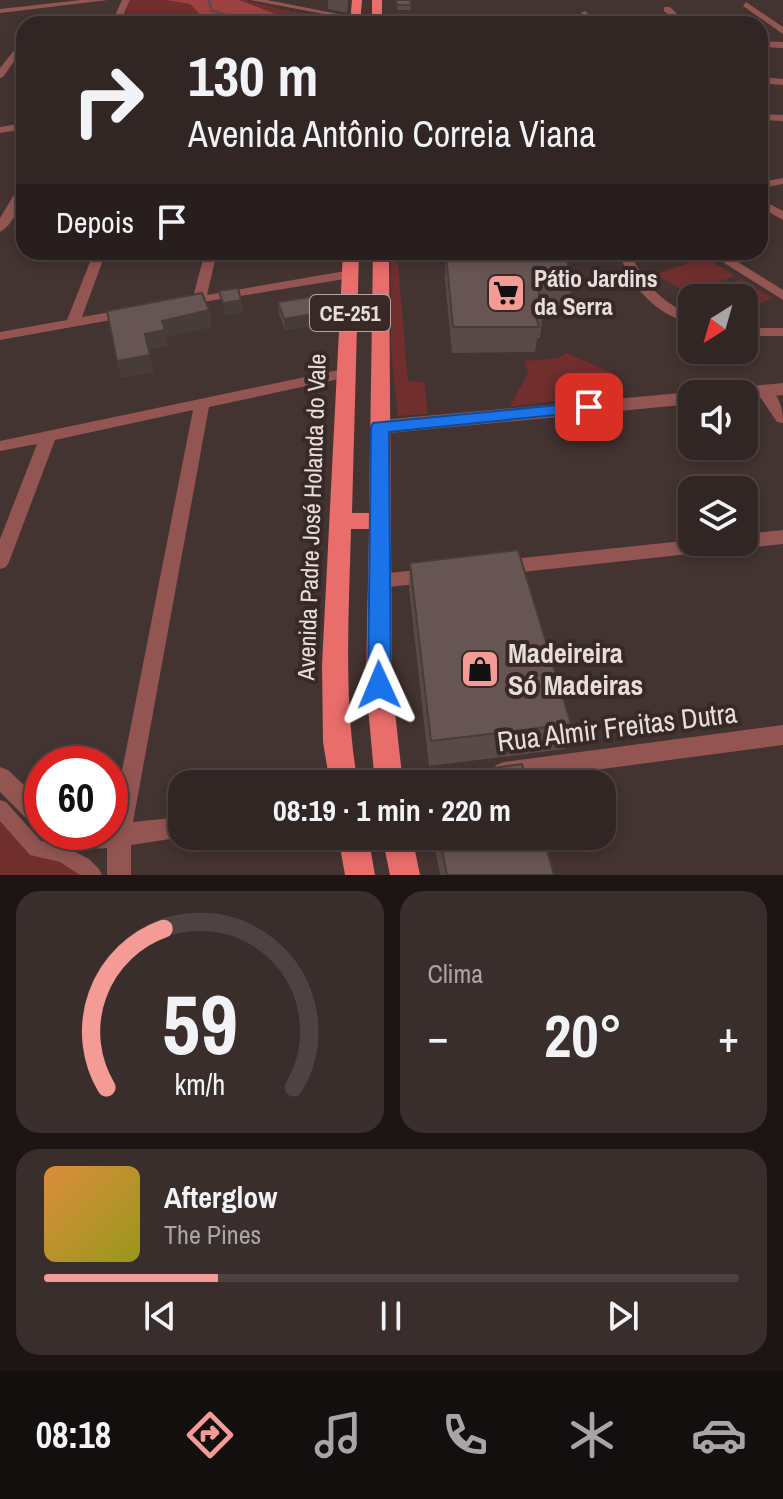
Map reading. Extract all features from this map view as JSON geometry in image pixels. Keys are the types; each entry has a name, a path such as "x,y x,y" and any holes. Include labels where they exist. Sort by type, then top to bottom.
{"main road":[{"path":"356,13 377,4"},
{"name":"Avenida Padre José Holanda do Vale","path":"342,770 337,742 335,665 351,260"},
{"name":"CE-251","path":"381,260 379,685 388,770"},
{"path":"344,478 380,478"},
{"path":"341,521 380,521"},
{"path":"356,850 360,875"},
{"path":"400,850 405,875"}],"street":[{"path":"0,9 65,0"},
{"path":"51,2 104,0"},
{"path":"254,0 356,13"},
{"path":"42,15 51,2"},
{"path":"746,4 762,16"},
{"path":"667,9 675,16"},
{"path":"585,13 588,16"},
{"path":"0,75 16,52"},
{"path":"0,228 16,201"},
{"path":"73,322 97,260"},
{"path":"199,300 209,260"},
{"path":"628,260 642,289 653,301 678,313"},
{"path":"726,260 783,296"},
{"path":"171,305 351,274"},
{"path":"0,336 143,310"},
{"path":"758,332 783,332"},
{"path":"0,446 348,373"},
{"path":"774,390 783,418"},
{"path":"380,427 678,399"},
{"path":"128,788 202,405"},
{"path":"0,562 48,437"},
{"path":"758,540 783,537"},
{"path":"486,569 678,548"},
{"path":"378,581 440,574"},
{"name":"Rua Almir Freitas Dutra","path":"519,770 783,735"},
{"path":"0,777 24,800"},
{"path":"0,808 36,849 62,854 83,865 93,875"},
{"path":"128,834 168,830"},
{"path":"119,850 119,875"}],"shaded area":[{"path":"130,0 245,0 327,16 125,16"},
{"path":"166,0 239,0 283,16 202,16 190,4"},
{"path":"391,260 398,260 408,381 424,382 428,414 398,416 391,352"},
{"path":"697,260 710,260 735,276 714,284 678,284 678,288 657,274"},
{"path":"741,279 749,284 728,284"},
{"path":"758,289 773,298 758,304"},
{"path":"567,353 612,373 621,385 611,394 509,407 528,374 525,361 558,358"},
{"path":"0,808 24,836 24,850 45,850 93,875 0,875"}],"building":[{"path":"396,0 410,0 411,5 397,5"},
{"name":"Pátio Jardins da Serra","path":"446,260 567,260 572,282 537,282 543,313 535,313 539,327 453,327"},
{"path":"238,288 241,300 223,303 219,291"},
{"path":"202,293 209,310 162,321 165,330 145,334 150,355 117,361 107,311"},
{"path":"323,295 330,311 284,319 278,302"},
{"name":"Madeireira Só Madeiras","path":"518,550 571,724 431,741 410,563"},
{"path":"522,764 524,770 478,770"},
{"path":"442,850 547,850 554,875 447,875"}],"waterway":[{"path":"209,0 211,10 229,16"}],"place":[{"name":"Pátio Jardins da Serra","path":"506,293"},
{"name":"Madeireira Só Madeiras","path":"480,669"}],"route":[{"path":"379,685 380,427 589,407"}]}
